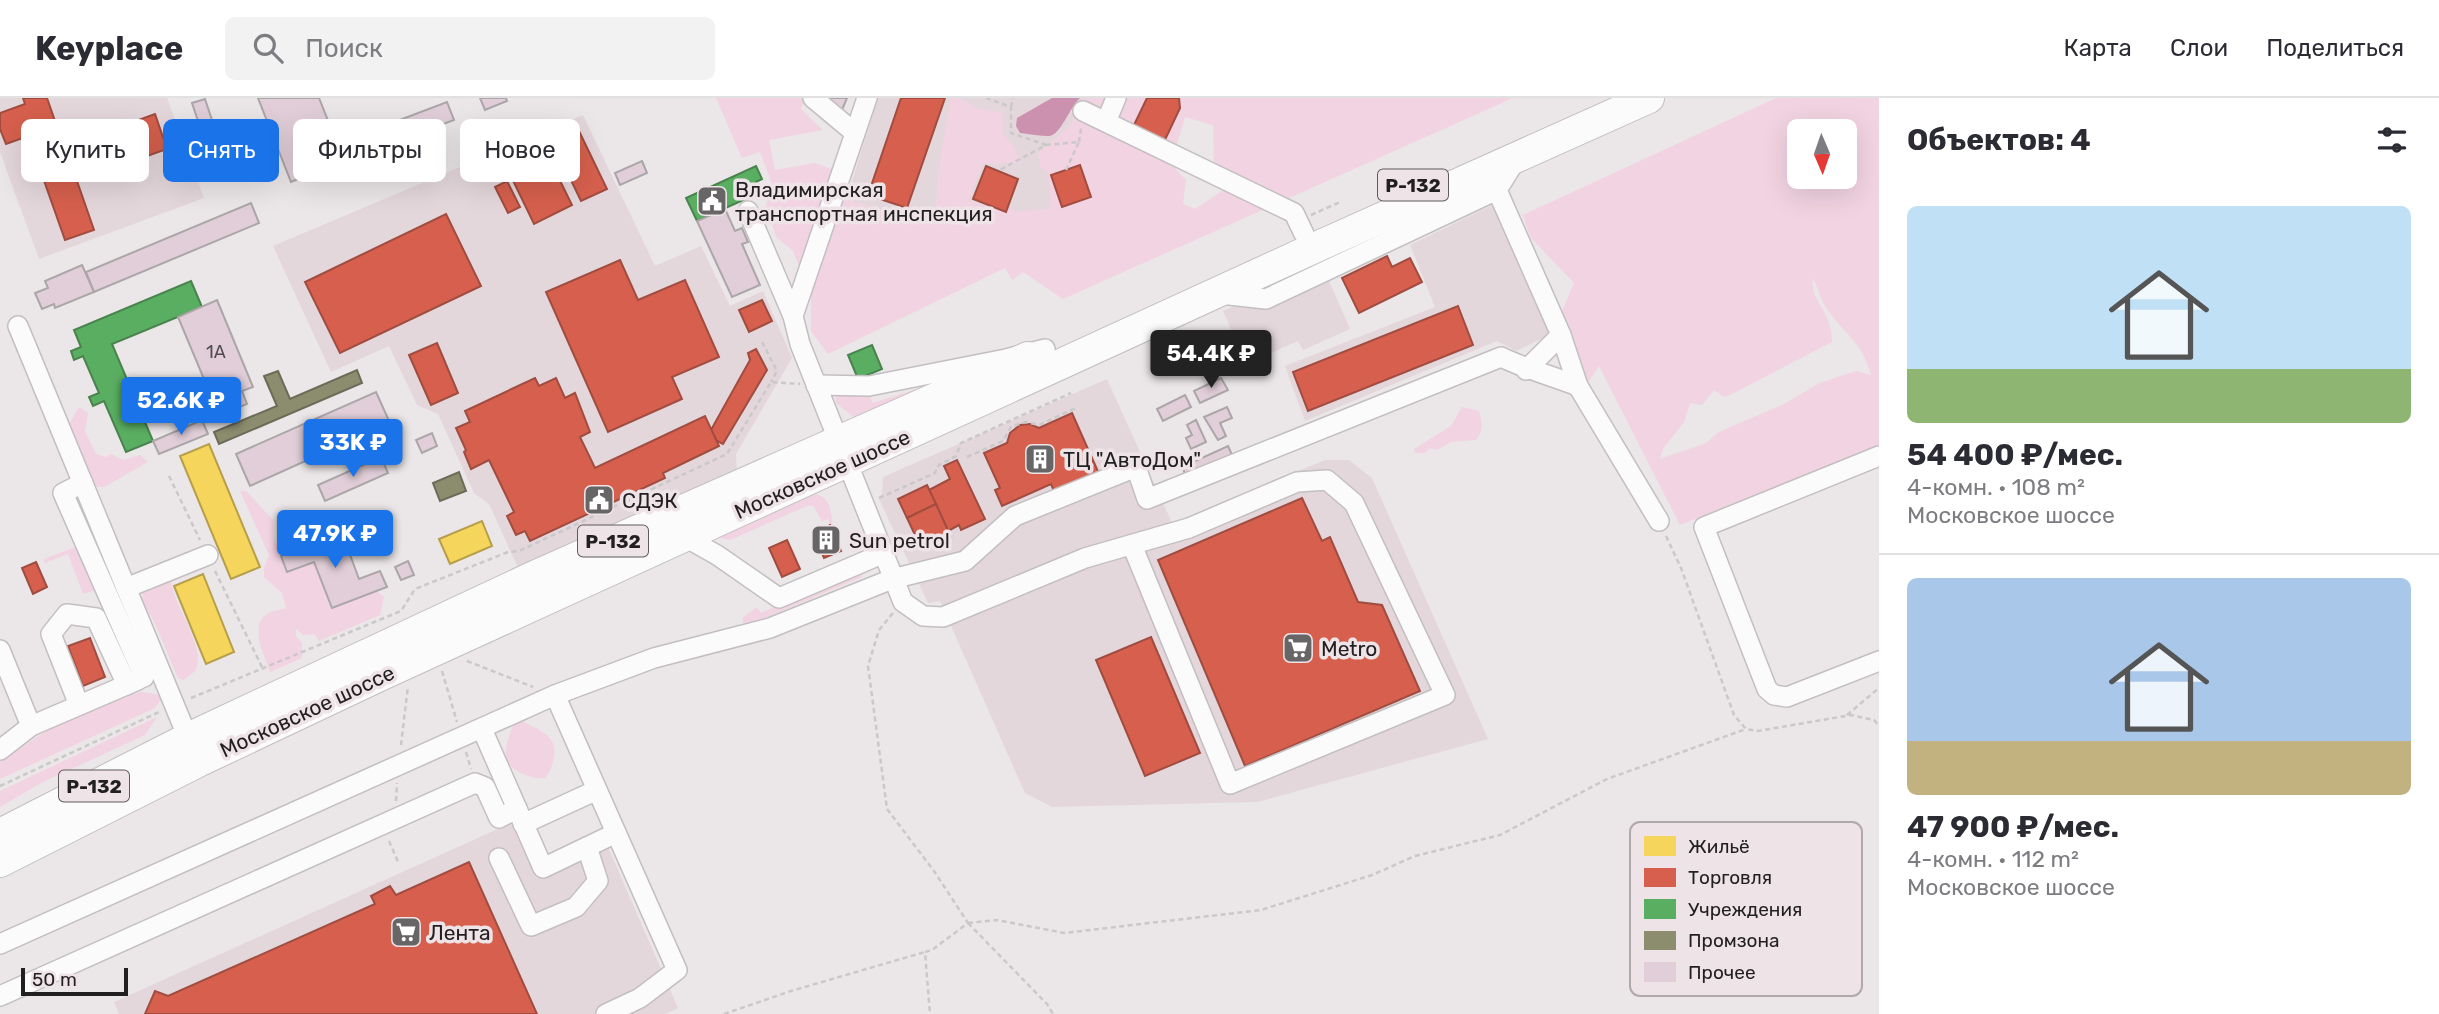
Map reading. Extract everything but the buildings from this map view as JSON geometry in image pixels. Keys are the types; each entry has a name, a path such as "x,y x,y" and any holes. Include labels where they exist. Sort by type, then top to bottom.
{"highway":[{"name":"Московское шоссе","path":"0,862 198,762 683,536 1045,349 1301,227 1611,98"},
{"name":"Московское шоссе","path":"0,834 188,738 532,577 843,452 1216,293 1650,98"}],"street":[{"path":"813,98 855,133"},
{"path":"793,316 867,98"},
{"path":"1105,122 1116,98"},
{"path":"1083,111 1294,213 1301,227"},
{"path":"1216,293 1265,299 1497,190 1517,157"},
{"path":"1497,190 1561,335 1578,386 1659,520"},
{"path":"748,211 793,316 800,344 892,579 903,602 923,616 943,617 1085,558 1189,528 1297,482 1327,480 1354,503 1444,695 1230,784 1132,545"},
{"path":"18,326 188,738"},
{"path":"1526,370 1561,335"},
{"path":"816,385 869,386 1045,349"},
{"path":"0,944 555,695 654,658 769,628 892,579 965,561 1015,516 1136,467 1147,499 1501,357 1526,370 1536,370 1578,386"},
{"path":"1879,456 1703,527 1767,689 1774,695 1787,697 1879,661"},
{"path":"83,483 63,493 135,681"},
{"path":"683,536 717,555 779,598 882,554"},
{"path":"126,588 208,555"},
{"path":"79,705 51,634 67,614 96,618 135,681"},
{"path":"0,650 31,726"},
{"path":"1,745 31,726 135,681 165,685"},
{"path":"555,695 677,970 640,998 606,1014"},
{"path":"482,729 543,868 616,833"},
{"path":"0,996 475,783 485,787 499,818 520,817 597,790"},
{"path":"499,858 531,926 576,907 597,881 587,847"}],"path":[{"path":"986,98 1011,107"},
{"path":"1013,98 1011,133 1046,145"},
{"path":"998,171 1046,145 1079,142 1066,170"},
{"path":"1301,227 1340,202"},
{"path":"0,786 173,705 401,611 415,589 508,552 519,551 727,454 777,371 762,342"},
{"path":"771,382 816,385"},
{"path":"863,505 935,473 940,465 956,456 961,443 1071,393"},
{"path":"967,457 1003,441 1007,432 1016,425 1025,422 1039,425 1078,408"},
{"path":"1014,419 1016,425"},
{"path":"169,476 263,669"},
{"path":"903,602 879,631 868,666 887,809 934,871 968,923 1047,1004 1053,1014"},
{"path":"463,659 555,695"},
{"path":"442,669 475,783"},
{"path":"1846,716 1879,688"},
{"path":"724,1014 791,991 932,950 968,923 997,920 1064,933 1261,910 1373,875 1415,856 1500,835 1607,779 1745,729"},
{"path":"381,824 398,863"},
{"path":"925,952 930,1014"}],"shaded area":[{"path":"0,98 167,98 175,119 163,119 163,182 198,182 204,198 39,259 0,152"},
{"path":"716,98 805,98 801,109 823,130 769,140 775,170 815,163 831,169 830,192 846,200 934,225 941,154 951,98 960,98 976,108 1002,113 1003,134 1013,145 1021,163 983,164 968,201 1016,211 1051,209 1048,172 1041,169 1038,153 1067,129 1086,98 1147,98 1163,141 1180,108 1179,98 1513,98 1063,299 1023,272 1012,280 1005,268 828,354 811,331 811,297 793,251 776,237 766,206 772,184 760,152 742,158","holes":["1185,117 1213,125 1214,165 1233,184 1195,209 1183,204 1186,180 1171,164","1080,166 1091,197 1062,207 1051,175"]},
{"path":"878,98 1190,98 1105,197 1057,217 1010,217 967,204 941,156 934,225 846,200"},
{"path":"1052,98 1080,98 1053,134 1046,136 1020,133 1016,126 1017,118"},
{"path":"1776,98 1879,98 1879,445 1680,525 1599,366 1589,381 1578,372 1559,318 1574,283 1530,237 1523,215","holes":["1813,278 1824,304 1857,344 1871,375 1856,371 1820,383 1782,405 1719,432 1706,443 1660,459 1663,449 1684,422 1690,403 1702,405 1714,390 1724,397 1730,395 1832,342 1829,323 1814,293"]},
{"path":"583,115 655,266 701,246 730,306 763,291 792,358 736,454 737,473 520,572 489,504 474,493 438,414 417,405 389,346 331,372 273,246 424,182 446,182 446,173 460,167 460,182 580,182 580,119 574,119"},
{"path":"1497,203 1554,333 1516,351 1497,341 1305,421 1285,366 1435,307 1410,245"},
{"path":"1323,267 1350,329 1303,350 1298,341 1246,364 1223,311"},
{"path":"961,375 856,419 836,403 836,396 840,392 867,392 873,403"},
{"path":"1107,379 1172,523 1325,460 1349,460 1372,478 1488,739 1257,802 1052,807 1025,793 940,601 928,603 879,499 883,477"},
{"path":"79,407 88,413 85,431 96,454 106,457 111,454 123,460 140,455 148,462 104,487 96,487 70,423"},
{"path":"1462,407 1479,411 1482,426 1476,440 1451,442 1437,450 1430,448 1425,453 1415,453 1414,449 1451,426"},
{"path":"240,491 246,491 273,520 274,538 287,571 314,562 332,608 377,591 384,597 380,615 319,641 315,634 303,635 296,629 296,636 302,643 302,658 270,672 259,641 259,625 269,613 286,608 282,593 264,577 269,555"},
{"path":"810,493 821,496 827,502 833,528 841,545 839,546 828,519 822,521 814,507 809,505 730,540 721,538 722,534"},
{"path":"78,546 96,590 83,594 68,554 45,563 44,559"},
{"path":"857,570 863,572 862,577 765,618 744,624 742,618 757,607 761,613"},
{"path":"177,578 171,582 173,591 197,650 198,661 195,670 184,680 178,678 155,623 142,602 143,591"},
{"path":"140,692 157,694 161,699 155,708 0,779 0,762 61,721"},
{"path":"157,717 145,735 43,782 0,807 0,791"},
{"path":"523,721 546,734 553,744 553,760 545,778 523,774 509,764 507,759 506,747 513,725"},
{"path":"511,823 536,878 607,845 678,1008 665,1014 119,1014 114,1002"}],"place":[{"name":"Владимирская транспортная инспекция","path":"712,201"},
{"name":"ТЦ \"АвтоДом\"","path":"1040,459"},
{"name":"СДЭК","path":"599,500"},
{"name":"Sun petrol","path":"826,540"},
{"name":"Metro","path":"1298,648"},
{"name":"Лента","path":"406,932"}]}
